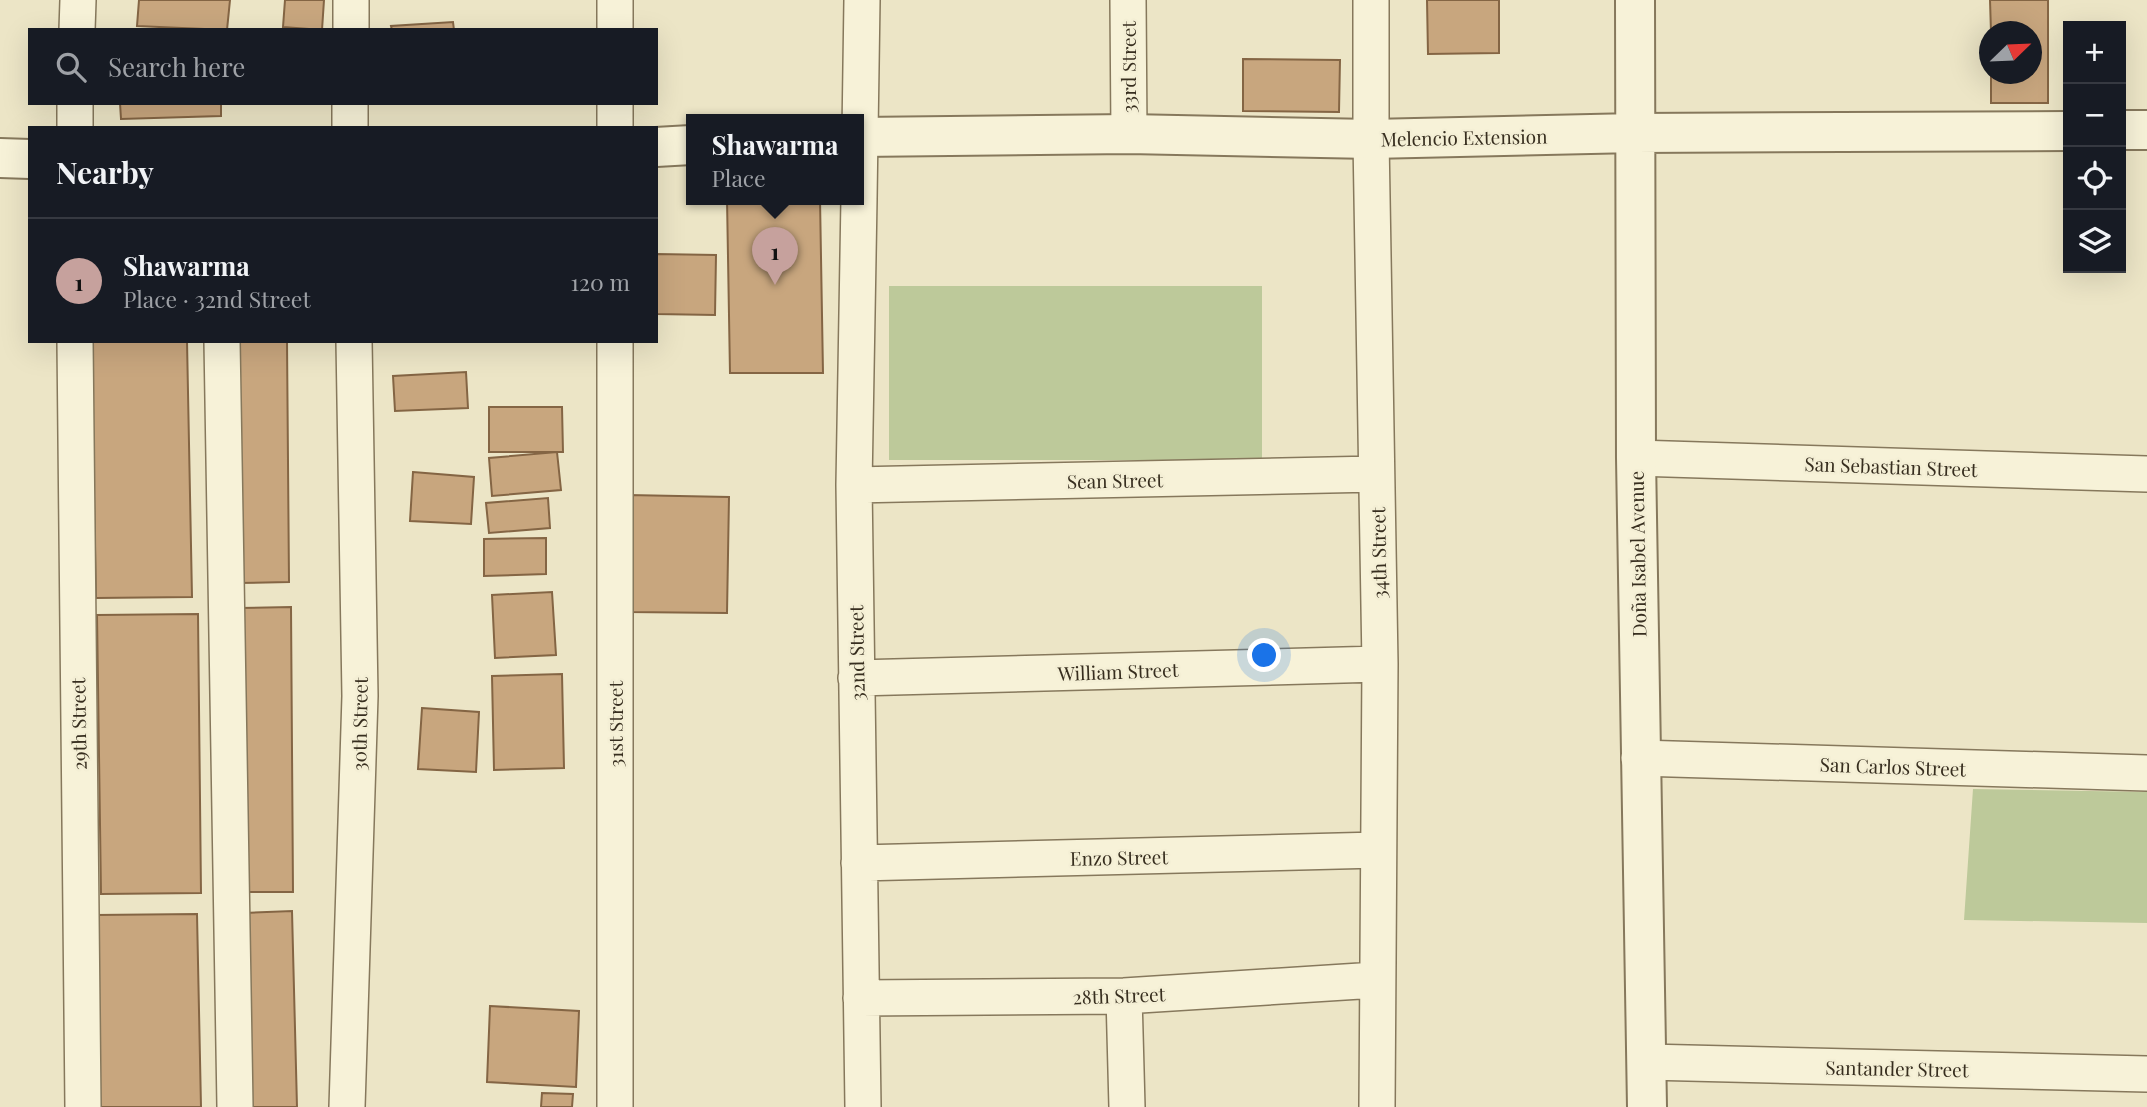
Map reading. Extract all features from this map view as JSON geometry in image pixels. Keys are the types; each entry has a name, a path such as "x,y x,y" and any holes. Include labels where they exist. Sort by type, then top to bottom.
{"street":[{"path":"77,28 78,0"},
{"path":"351,0 351,28"},
{"path":"615,0 615,28"},
{"name":"32nd Street","path":"860,114 862,0"},
{"name":"33rd Street","path":"1128,0 1129,134"},
{"name":"34th Street","path":"1371,0 1380,664 1377,1107"},
{"name":"Doña Isabel Avenue","path":"1634,0 1639,758 1647,1107"},
{"path":"75,105 75,126"},
{"path":"350,126 351,105"},
{"path":"615,105 615,126"},
{"path":"2126,130 2147,130"},
{"name":"Melencio Extension","path":"864,137 1129,134 1371,139 1635,133 2063,131"},
{"path":"658,146 686,145"},
{"path":"0,158 28,159"},
{"name":"32nd Street","path":"859,205 853,485 863,1107"},
{"name":"29th Street","path":"75,343 83,1107"},
{"path":"222,343 235,1107"},
{"name":"30th Street","path":"346,1107 360,696 354,343"},
{"name":"31st Street","path":"615,343 615,1107"},
{"name":"San Sebastian Street","path":"1636,458 2147,474"},
{"name":"Sean Street","path":"853,485 1376,474"},
{"name":"William Street","path":"856,678 1380,664"},
{"name":"San Carlos Street","path":"1639,758 2147,773"},
{"name":"Enzo Street","path":"859,863 1378,850"},
{"name":"28th Street","path":"861,998 1124,996 1376,980"},
{"path":"1124,996 1128,1107"},
{"name":"Santander Street","path":"1647,1062 2147,1074"}],"green space":[{"path":"889,286 1262,286 1262,460 889,460"},
{"path":"1973,789 2147,792 2147,923 1964,920"}],"building":[{"path":"139,0 230,0 227,28 137,26"},
{"path":"285,0 324,0 322,28 283,27"},
{"path":"1427,0 1499,0 1499,53 1428,54"},
{"path":"1990,0 2048,0 2048,103 1991,103 1991,84 2042,84 2042,21 1991,21"},
{"path":"453,22 454,28 392,28"},
{"path":"1243,59 1340,60 1339,112 1243,111"},
{"path":"120,105 221,105 221,116 121,119"},
{"path":"727,205 820,205 823,373 730,373"},
{"path":"658,254 716,255 715,315 658,314"},
{"path":"91,343 187,343 192,597 96,598"},
{"path":"234,343 287,343 289,582 237,583"},
{"path":"466,372 468,408 395,411 393,376"},
{"path":"489,407 562,407 563,452 489,452"},
{"path":"557,452 561,490 492,496 489,458"},
{"path":"413,472 474,477 471,524 410,521"},
{"path":"628,495 729,497 727,613 627,612"},
{"path":"548,498 550,528 489,533 486,503"},
{"path":"546,538 546,574 484,576 484,539"},
{"path":"552,592 556,655 495,658 492,595"},
{"path":"291,607 293,892 241,892 238,608"},
{"path":"198,614 201,893 101,894 97,615"},
{"path":"562,674 564,768 494,770 492,676"},
{"path":"422,708 479,712 476,772 418,769"},
{"path":"292,911 297,1107 250,1107 245,913"},
{"path":"197,914 201,1107 100,1107 96,915"},
{"path":"490,1006 579,1011 576,1087 487,1082"},
{"path":"542,1093 573,1094 572,1107 541,1107"}],"place":[{"name":"Shawarma","path":"775,285"}]}
